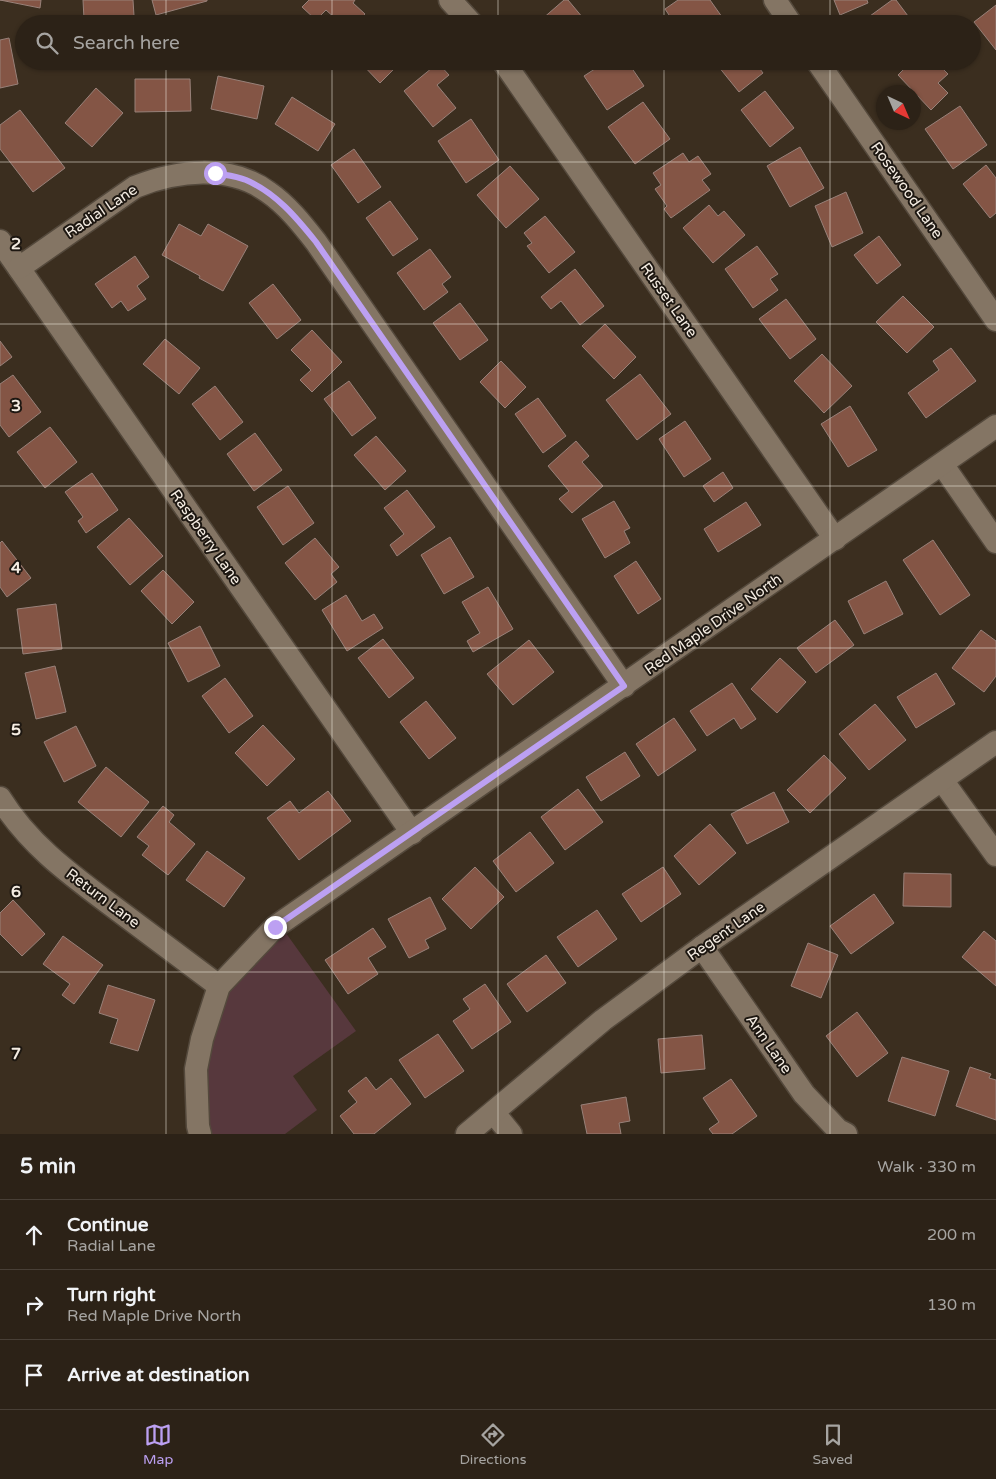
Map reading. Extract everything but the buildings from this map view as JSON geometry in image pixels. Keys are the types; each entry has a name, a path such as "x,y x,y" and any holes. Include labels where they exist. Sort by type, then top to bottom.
{"street":[{"path":"450,0 464,15"},
{"path":"775,0 785,15"},
{"name":"Russet Lane","path":"508,70 835,539"},
{"name":"Rosewood Lane","path":"823,70 996,320"},
{"name":"Radial Lane","path":"19,268 135,186 155,179 189,172 215,173 244,180 268,191 295,216 316,242 624,686"},
{"name":"Raspberry Lane","path":"0,240 412,833"},
{"name":"Red Maple Drive North","path":"200,1134 198,1126 196,1069 202,1039 219,986 275,927 996,426"},
{"path":"942,464 996,542"},
{"name":"Regent Lane","path":"467,1134 603,1020 702,947 996,742"},
{"path":"942,780 996,855"},
{"name":"Return Lane","path":"0,798 13,818 40,849 68,873 219,986"},
{"name":"Ann Lane","path":"702,947 804,1094 838,1130 846,1134"},
{"path":"494,1113 511,1134"}],"shaded area":[{"path":"283,929 356,1031 293,1076 317,1110 285,1134 205,1134 199,1068 223,986"}],"route":[{"path":"215,173 244,180 268,191 295,216 316,242 624,686 275,927"}]}
